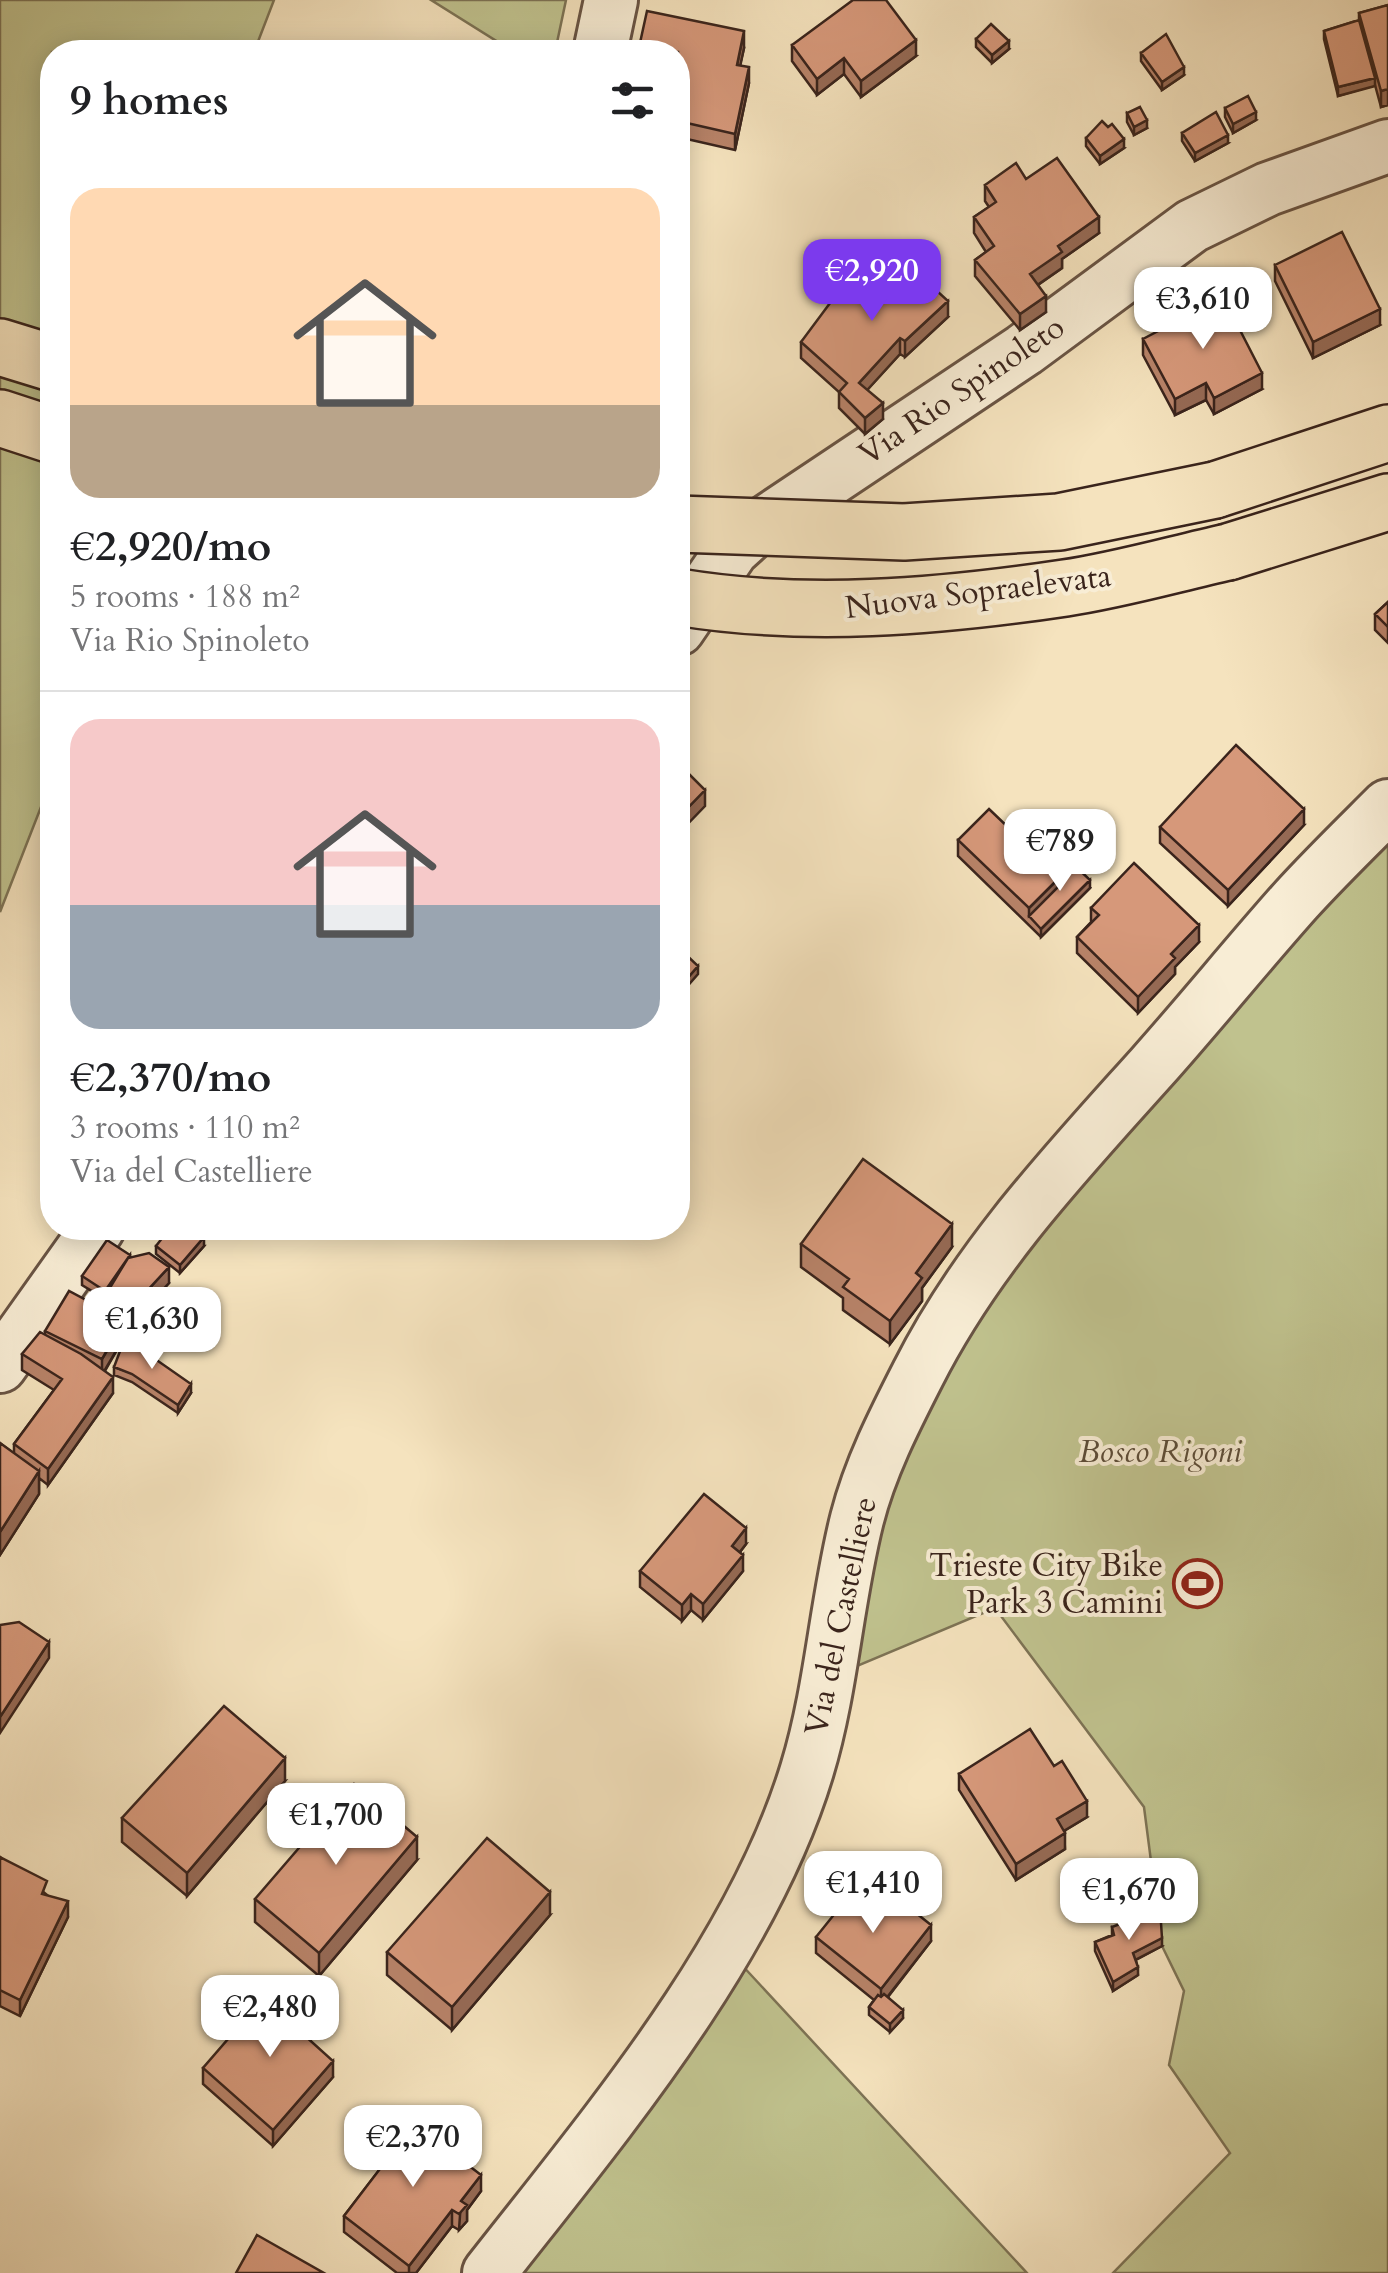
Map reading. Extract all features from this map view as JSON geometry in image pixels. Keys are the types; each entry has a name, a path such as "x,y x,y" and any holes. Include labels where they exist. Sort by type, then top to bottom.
{"highway":[{"path":"0,347 40,359"},
{"path":"0,418 40,431"},
{"name":"Nuova Sopraelevata","path":"690,524 904,532 1059,522 1214,490 1388,433"},
{"name":"Nuova Sopraelevata","path":"690,599 816,609 1066,588 1228,552 1388,502"}],"street":[{"path":"603,40 612,0"},
{"name":"Via Rio Spinoleto","path":"690,611 732,550 753,532 1024,350 1192,226 1268,188 1388,146"},
{"name":"Via del Castelliere","path":"489,2273 607,2122 675,2027 708,1976 780,1844 808,1769 863,1500 882,1447 950,1314 1033,1201 1297,899 1388,806"},
{"path":"0,1366 89,1240"}],"green space":[{"path":"0,0 274,0 259,40 40,40 40,810 0,912"},
{"path":"431,0 566,0 558,40 495,40"},
{"name":"Bosco Rigoni","path":"1388,829 1388,2273 1113,2273 1230,2153 1169,2065 1184,1991 1162,1946 1144,1807 995,1608 850,1669 889,1490 938,1381 1007,1268"},
{"path":"739,1962 1027,2273 519,2273"}],"building":[{"path":"853,0 886,0 916,40 861,81 844,58 817,79 792,45"},
{"path":"1388,5 1388,89 1381,91 1359,13"},
{"path":"647,11 744,31 737,65 749,67 735,134 690,124 690,40 641,40"},
{"path":"1359,20 1375,78 1338,87 1324,31"},
{"path":"991,24 1009,41 992,55 976,39"},
{"path":"1166,34 1184,67 1162,82 1141,53"},
{"path":"1248,96 1256,112 1233,124 1225,108"},
{"path":"1140,107 1147,120 1134,127 1127,113"},
{"path":"1216,112 1228,135 1195,153 1182,133"},
{"path":"1102,121 1108,127 1112,124 1124,139 1100,156 1086,138"},
{"path":"1057,158 1099,217 1058,246 1062,252 1030,274 1046,296 1020,314 975,260 994,246 974,217 996,202 985,185 1016,163 1026,179"},
{"path":"1342,232 1380,309 1313,342 1275,265"},
{"path":"890,248 948,301 905,341 900,338 859,383 883,403 865,418 839,392 847,383 801,342 842,287 850,295"},
{"path":"1223,297 1262,373 1214,398 1206,383 1175,399 1143,339"},
{"path":"1388,602 1388,627 1375,614"},
{"path":"1236,745 1304,809 1228,890 1160,827"},
{"path":"690,775 705,790 690,806"},
{"path":"989,809 1060,877 1029,908 958,840"},
{"path":"1068,859 1090,880 1041,929 1029,916 1060,885 1060,877 1055,873"},
{"path":"1134,863 1199,925 1171,954 1175,958 1138,997 1077,937 1099,915 1091,908"},
{"path":"690,958 698,966 690,975"},
{"path":"863,1159 952,1224 916,1273 922,1278 890,1321 843,1287 849,1279 801,1244"},
{"path":"107,1240 130,1255 105,1291 82,1276"},
{"path":"161,1240 201,1240 180,1265 156,1246"},
{"path":"149,1253 169,1267 133,1306 102,1359 45,1331 69,1291 103,1309 128,1258"},
{"path":"40,1332 113,1377 48,1469 14,1444 62,1379 22,1354"},
{"path":"125,1338 191,1384 178,1405 132,1374 114,1367"},
{"path":"0,1443 39,1471 0,1532"},
{"path":"704,1494 746,1528 732,1546 743,1555 703,1604 691,1594 682,1605 640,1571"},
{"path":"19,1622 49,1642 0,1717 0,1625"},
{"path":"224,1706 285,1758 187,1873 122,1818"},
{"path":"1030,1729 1054,1766 1062,1761 1087,1801 1057,1819 1065,1833 1016,1864 959,1774"},
{"path":"354,1784 417,1837 319,1953 255,1899"},
{"path":"487,1838 550,1892 452,2007 387,1952"},
{"path":"0,1857 47,1881 42,1894 68,1901 20,2000 0,1990"},
{"path":"857,1886 891,1913 901,1901 931,1925 881,1989 816,1937"},
{"path":"1160,1908 1162,1938 1133,1953 1138,1967 1113,1982 1095,1942 1114,1935 1112,1927"},
{"path":"272,1988 312,2022 303,2034 333,2061 273,2130 203,2068"},
{"path":"884,1994 903,2010 890,2024 869,2007 878,1995"},
{"path":"414,2113 461,2149 455,2155 481,2175 461,2201 467,2205 459,2214 452,2210 409,2266 344,2216 386,2161 380,2156"},
{"path":"257,2235 324,2273 236,2273"}],"place":[{"name":"Trieste City Bike Park 3 Camini","path":"1198,1583"}]}
